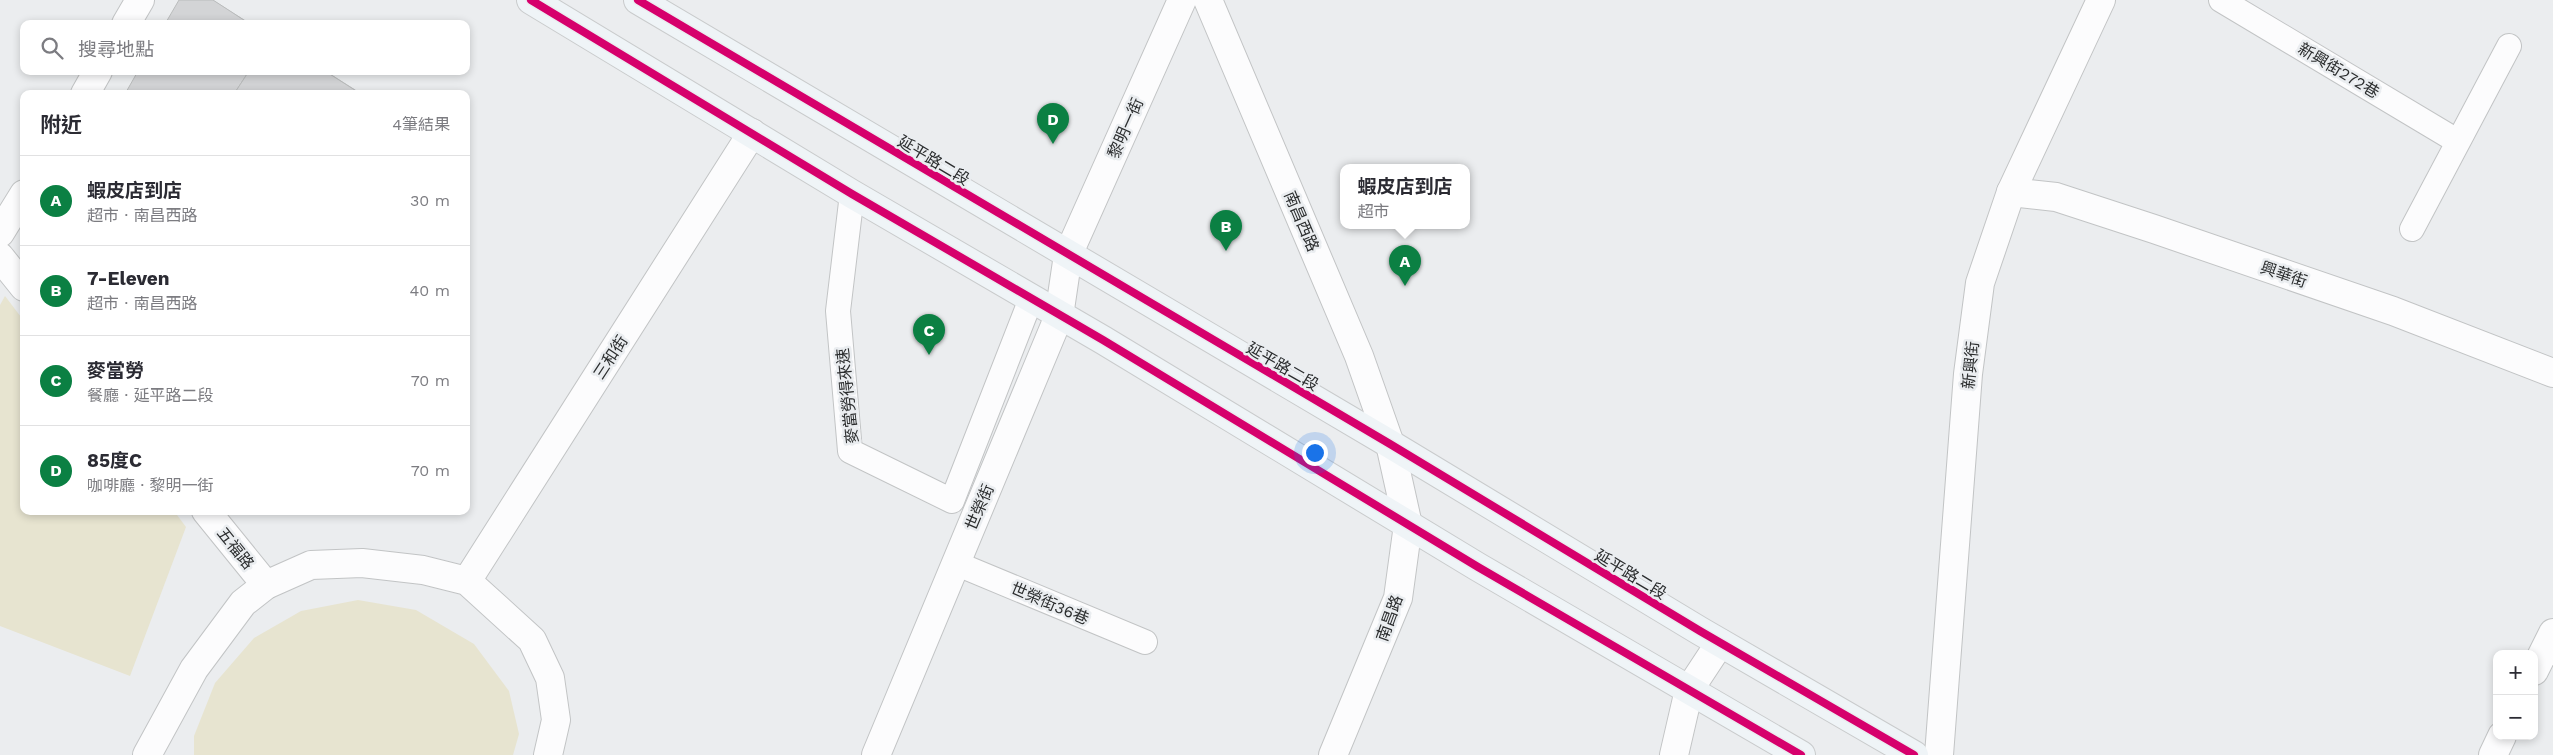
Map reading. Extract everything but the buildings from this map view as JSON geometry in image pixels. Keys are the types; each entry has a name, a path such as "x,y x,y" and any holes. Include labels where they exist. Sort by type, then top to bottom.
{"main road":[{"path":"531,0 852,194 1103,340 1408,525 1801,755"},
{"name":"延平路二段","path":"638,0 1390,444 1720,643 1914,755"}],"street":[{"path":"128,20 140,0"},
{"name":"黎明一街","path":"1068,255 1182,0"},
{"name":"南昌西路","path":"1208,0 1359,356 1390,444"},
{"name":"新興街","path":"1939,755 1968,374 1980,283 2011,192 2101,0"},
{"path":"87,90 96,75"},
{"name":"三和街","path":"467,582 752,133"},
{"name":"興華街","path":"2011,192 2056,197 2146,226 2393,311 2553,373"},
{"path":"0,233 20,200"},
{"name":"世榮街","path":"876,755 1059,316 1068,255"},
{"path":"0,257 20,282"},
{"name":"南昌路","path":"1333,755 1398,598 1408,525 1390,444"},
{"name":"五福路","path":"209,515 266,585"},
{"path":"147,755 194,669 243,603 266,585 311,564 362,563 423,570 467,582 532,640 550,678 556,720 548,755"},
{"path":"2538,663 2553,633"},
{"path":"1674,755 1689,690 1720,643"},
{"path":"2493,755 2500,740"}],"lane":[{"name":"新興街272巷","path":"2221,0 2457,141"},
{"path":"2412,228 2509,46"},
{"name":"麥當勞得來速","path":"852,194 838,311 850,451 952,501 1031,299"},
{"name":"世榮街36巷","path":"955,563 1145,642"}],"shaded area":[{"path":"5,296 20,316 20,515 177,515 186,527 130,676 0,626 0,305"},
{"path":"358,600 416,610 474,644 509,691 519,734 513,755 194,755 194,736 215,683 254,638 301,611"}],"cycle path":[{"path":"531,0 852,194 1103,340 1478,567 1801,755"},
{"path":"638,0 1390,444 1700,631 1914,755"}],"place":[{"name":"85度C","path":"1053,144"},
{"name":"7-Eleven","path":"1226,251"},
{"name":"蝦皮店到店","path":"1405,286"},
{"name":"麥當勞","path":"929,355"}]}
